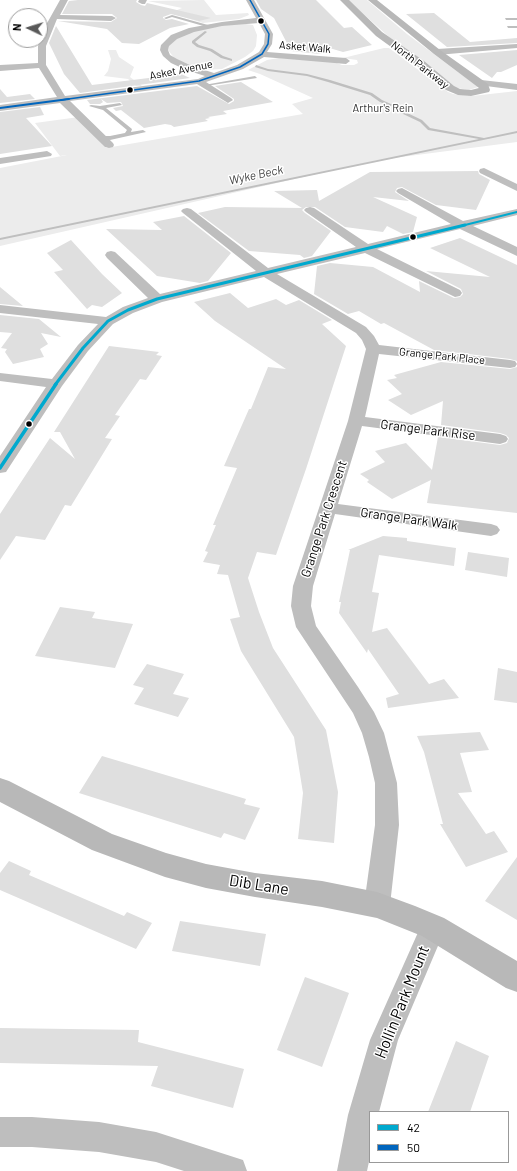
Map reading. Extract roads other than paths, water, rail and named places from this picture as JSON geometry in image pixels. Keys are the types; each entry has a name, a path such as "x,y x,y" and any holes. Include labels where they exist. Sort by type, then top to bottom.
{"street":[{"path":"64,0 59,17 42,46 42,65 63,100 108,145"},
{"path":"250,0 269,34 268,44 262,54"},
{"name":"North Parkway","path":"344,0 379,34 450,88 464,93 482,87"},
{"name":"North Parkway","path":"372,0 482,87"},
{"path":"59,17 112,18 111,19"},
{"path":"216,76 181,65 167,56 164,50 168,41 181,33 207,26 261,20"},
{"path":"437,52 517,46"},
{"name":"Asket Walk","path":"262,54 346,61"},
{"name":"Asket Avenue","path":"0,108 202,83 216,76 240,68 262,54"},
{"path":"0,68 42,65"},
{"path":"202,83 228,100"},
{"path":"482,87 517,88"},
{"path":"0,161 47,154"},
{"path":"484,171 517,188"},
{"path":"402,191 461,225 517,252"},
{"path":"310,210 365,248 455,293"},
{"path":"187,211 264,272 361,330 369,339 373,349"},
{"path":"2,463 56,384 83,348 108,322 128,310 158,299 264,272 517,212"},
{"path":"111,255 158,299"},
{"path":"0,309 108,322"},
{"name":"Grange Park Place","path":"373,349 510,364"},
{"name":"Grange Park Crescent","path":"373,349 356,421 303,586 301,606 306,627 363,712 373,733 380,757 386,783 387,825 377,906"},
{"path":"0,377 56,384"},
{"name":"Grange Park Rise","path":"356,421 500,439"},
{"name":"Grange Park Walk","path":"327,508 491,530"},
{"name":"Dib Lane","path":"0,789 102,842 165,865 206,876 255,885 322,894 377,906 405,915 433,927 517,978"},
{"name":"Hollin Park Mount","path":"352,1171 363,1115 384,1040 433,927"},
{"path":"0,1132 32,1132 99,1137 156,1147 232,1171"}],"lane":[{"path":"166,18 172,16 207,26"},
{"path":"506,19 517,19"},
{"path":"508,27 517,27"},
{"path":"247,73 262,81"},
{"path":"202,83 255,77"},
{"path":"91,106 102,107 120,104"},
{"path":"102,107 130,130 128,134"},
{"path":"101,137 110,138 143,132"}],"waterway":[{"path":"206,32 193,42 198,46 211,50 222,57 231,60"},
{"path":"256,66 268,70 307,75 329,81 371,94 381,101 391,105"},
{"path":"402,112 421,121 429,129 482,138"},
{"name":"Wyke Beck","path":"0,239 517,132"}],"park label":[{"name":"Arthur's Rein","path":"383,108"}]}
